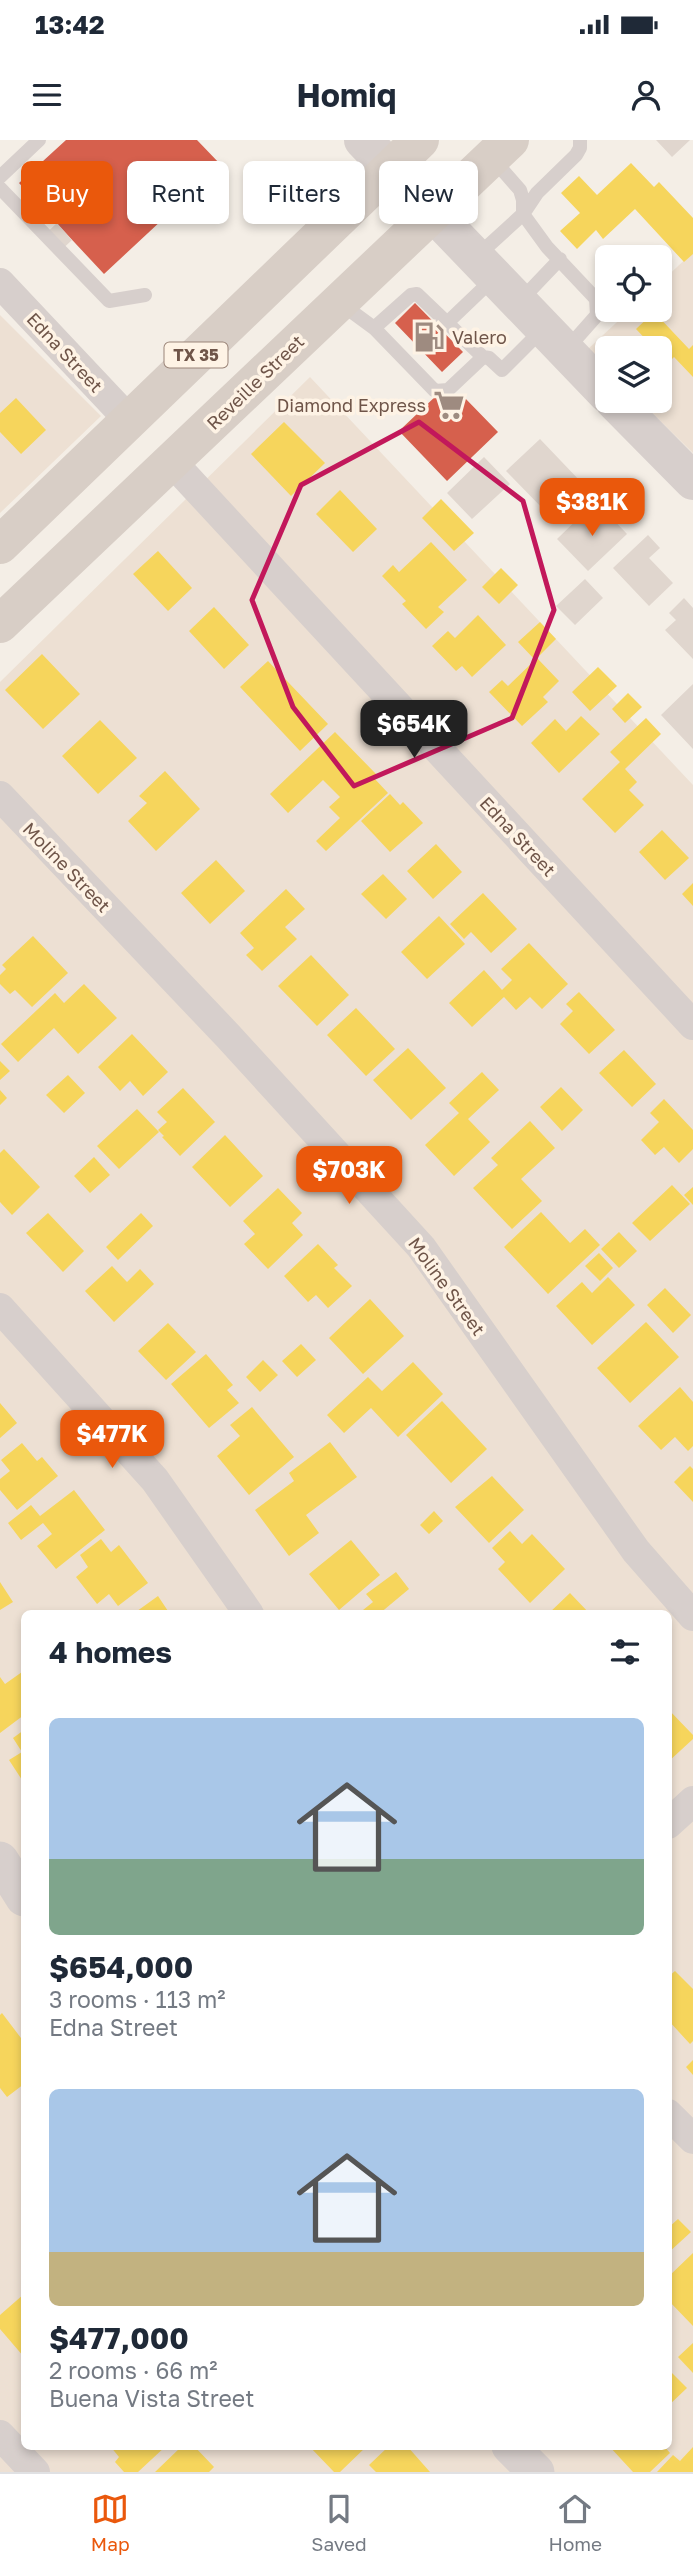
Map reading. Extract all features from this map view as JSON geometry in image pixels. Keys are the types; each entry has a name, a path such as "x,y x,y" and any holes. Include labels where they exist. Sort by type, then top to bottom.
{"main road":[{"path":"363,140 383,161"},
{"name":"TX 35","path":"398,161 420,140"},
{"name":"Reveille Street","path":"478,170 501,149"},
{"name":"TX 35","path":"0,545 379,180"},
{"name":"Reveille Street","path":"0,624 421,224"},
{"path":"443,224 595,382"},
{"path":"626,413 693,481"}],"street":[{"name":"Edna Street","path":"0,283 129,420"},
{"name":"Edna Street","path":"172,462 693,1025"},
{"name":"Moline Street","path":"0,796 228,1036 421,1247 636,1551 693,1616"},
{"path":"0,1308 155,1480 245,1610"},
{"path":"672,1820 693,1801"},
{"path":"0,1860 21,1893"},
{"path":"672,2118 693,2139"},
{"path":"9,2448 35,2472"},
{"path":"514,2450 536,2472"}],"lane":[{"path":"0,177 39,140"},
{"path":"523,214 549,179 576,155 580,140"},
{"path":"374,328 411,295 417,294 483,357 489,358 502,370 519,304 523,200 501,149"},
{"path":"0,188 109,301 145,295"},
{"path":"448,322 519,304 597,315 596,299 523,214"},
{"path":"519,304 560,259"},
{"path":"339,303 374,328 435,391 448,390 483,357"}],"highlighted area":[{"path":"419,422 523,501 554,610 512,718 354,786 293,707 252,600 301,485"}],"shaded area":[{"path":"693,252 693,453 652,413 672,413 672,336 602,336 617,322 672,322 672,272"},
{"path":"0,315 101,416 0,513"},
{"path":"595,342 595,356 588,349"},
{"path":"310,377 693,785 693,2472 0,2472 0,682"}],"building: Homes":[{"path":"631,163 654,187 659,182 693,218 693,254 684,262 672,249 672,245 668,245 635,209 603,239 596,230 577,249 560,231 580,213 561,193 579,176 597,195"},
{"path":"643,322 663,322 689,349 693,345 693,377 674,357 672,359 672,336 643,336 636,329"},
{"path":"16,398 46,430 21,454 0,432 0,413"},
{"path":"284,422 325,463 291,496 251,454"},
{"path":"340,490 377,529 353,552 316,514"},
{"path":"441,499 474,533 454,551 422,518"},
{"path":"431,542 467,580 438,607 444,612 426,629 402,604 406,601 382,576 393,565 399,572"},
{"path":"158,551 192,588 168,611 133,574"},
{"path":"501,568 518,585 499,604 482,587"},
{"path":"214,607 249,645 224,669 189,631"},
{"path":"478,615 506,645 472,677 462,666 456,671 432,646 448,631 455,638"},
{"path":"540,622 556,639 537,658 559,681 543,697 548,702 522,726 489,692 502,680 508,686 535,660 518,642"},
{"path":"42,654 80,694 43,729 5,690"},
{"path":"268,661 328,724 300,751 240,687"},
{"path":"598,667 617,686 590,711 572,692"},
{"path":"628,693 642,707 625,723 612,709"},
{"path":"581,716 600,734 559,773 531,743 555,719 566,731"},
{"path":"646,718 661,734 625,769 637,782 629,790 644,805 615,833 582,799 620,762 610,752"},
{"path":"100,720 137,758 98,794 62,756"},
{"path":"335,732 377,775 374,778 388,793 326,851 316,841 340,818 329,807 340,797 323,780 288,813 270,794"},
{"path":"165,771 200,809 156,851 128,821 147,803 139,796"},
{"path":"390,794 400,805 403,802 423,823 390,852 361,821"},
{"path":"662,830 689,858 665,880 639,852"},
{"path":"436,844 462,872 433,899 407,871"},
{"path":"216,860 245,891 210,924 181,893"},
{"path":"383,874 407,899 386,919 361,894"},
{"path":"693,883 693,906 682,894"},
{"path":"286,889 305,909 285,927 297,939 262,971 246,955 254,948 240,933"},
{"path":"483,893 517,929 491,953 471,932 464,939 450,924"},
{"path":"439,916 465,944 427,979 401,952"},
{"path":"33,936 68,973 32,1007 15,990 10,994 0,984 0,975 6,969 2,965"},
{"path":"529,943 568,984 542,1009 530,997 516,1010 504,997 472,1027 449,1003 484,970 502,990 512,980 501,969"},
{"path":"311,955 349,995 317,1026 278,986"},
{"path":"84,984 117,1018 78,1054 54,1028 18,1062 1,1044 55,993 64,1003"},
{"path":"579,992 615,1030 589,1054 560,1024 573,1011 566,1004"},
{"path":"356,1008 395,1049 366,1076 327,1035"},
{"path":"132,1034 168,1072 143,1096 130,1081 120,1091 98,1067"},
{"path":"408,1048 446,1088 411,1120 373,1080"},
{"path":"624,1050 656,1084 632,1107 599,1073"},
{"path":"0,1061 10,1071 0,1080"},
{"path":"482,1072 499,1090 468,1119 490,1142 454,1176 425,1145 459,1113 449,1103"},
{"path":"68,1075 85,1093 64,1113 46,1095"},
{"path":"561,1087 583,1110 562,1131 540,1107"},
{"path":"183,1088 215,1122 180,1156 158,1130 167,1122 157,1112"},
{"path":"0,1090 7,1098 0,1105"},
{"path":"664,1099 693,1130 693,1149 679,1163 664,1147 655,1155 641,1140 659,1122 650,1113"},
{"path":"137,1109 159,1132 119,1169 97,1146"},
{"path":"530,1121 555,1148 521,1179 542,1201 512,1229 473,1188 498,1165 491,1158"},
{"path":"225,1135 263,1176 230,1207 192,1167"},
{"path":"4,1149 40,1187 12,1215 0,1202 0,1153"},
{"path":"94,1157 110,1175 90,1193 74,1176"},
{"path":"672,1185 690,1204 650,1241 632,1223"},
{"path":"693,1187 693,1205 684,1195"},
{"path":"278,1188 302,1213 292,1223 303,1235 268,1269 244,1244 255,1234 243,1221"},
{"path":"541,1212 570,1243 585,1229 600,1245 548,1294 504,1247"},
{"path":"48,1213 84,1251 63,1272 26,1233"},
{"path":"141,1213 153,1226 118,1260 106,1247"},
{"path":"619,1232 637,1251 619,1268 601,1249"},
{"path":"318,1244 338,1265 334,1268 352,1286 328,1308 316,1295 308,1302 284,1276"},
{"path":"599,1253 613,1268 600,1281 585,1266"},
{"path":"112,1266 127,1282 140,1269 154,1284 114,1322 85,1291"},
{"path":"608,1277 635,1305 592,1345 556,1306 582,1282 592,1293"},
{"path":"665,1288 691,1315 673,1333 647,1305"},
{"path":"370,1299 404,1336 363,1374 329,1338"},
{"path":"646,1322 679,1357 630,1403 597,1368"},
{"path":"168,1323 196,1352 166,1380 138,1351"},
{"path":"301,1344 316,1360 297,1377 282,1361"},
{"path":"206,1354 233,1385 227,1390 239,1403 209,1428 171,1384"},
{"path":"263,1360 278,1375 260,1392 246,1377"},
{"path":"413,1362 443,1394 398,1437 371,1408 344,1433 327,1415 368,1377 382,1391"},
{"path":"680,1387 693,1402 693,1446 688,1451 675,1437 661,1450 638,1426"},
{"path":"442,1401 487,1449 451,1483 406,1435"},
{"path":"0,1403 17,1423 0,1438"},
{"path":"252,1407 294,1457 249,1495 217,1456 240,1436 230,1425"},
{"path":"330,1442 357,1477 306,1515 319,1533 289,1556 255,1510 294,1481 289,1473"},
{"path":"22,1443 37,1461 42,1457 58,1476 17,1510 0,1490 0,1479 10,1471 1,1460"},
{"path":"690,1466 693,1469 693,1502 674,1482"},
{"path":"492,1476 524,1510 489,1543 455,1507"},
{"path":"74,1490 105,1530 56,1569 37,1546 52,1534 43,1523 21,1540 8,1523 31,1505 40,1516"},
{"path":"434,1511 443,1521 429,1534 420,1525"},
{"path":"510,1531 522,1544 532,1534 565,1569 530,1603 498,1569 505,1562 492,1548"},
{"path":"101,1539 111,1552 119,1545 148,1583 118,1606 109,1594 97,1604 76,1577 88,1567 80,1555"},
{"path":"351,1540 380,1575 339,1610 309,1574"},
{"path":"396,1572 409,1589 384,1610 363,1610 373,1602 366,1594"},
{"path":"0,1582 13,1602 0,1610"},
{"path":"570,1593 586,1610 552,1610"},
{"path":"158,1596 167,1610 139,1610"},
{"path":"21,1673 21,1717 0,1733 0,1677 5,1684"},
{"path":"672,1713 693,1735 693,1739 672,1758"},
{"path":"21,1732 21,1750 13,1738"},
{"path":"21,1753 21,1778 9,1760"},
{"path":"675,1971 693,1989 693,2041 690,2044 672,2024 672,1974"},
{"path":"2,2013 21,2038 21,2086 7,2097 0,2088"},
{"path":"693,2060 693,2075 686,2067"},
{"path":"678,2219 691,2232 672,2249 672,2224"},
{"path":"693,2253 693,2326 672,2304 672,2273"},
{"path":"21,2297 21,2354 0,2329 0,2315"},
{"path":"693,2343 693,2373 678,2357"},
{"path":"672,2373 687,2388 672,2402"},
{"path":"693,2447 693,2472 657,2472 673,2455 680,2461"},
{"path":"113,2450 162,2450 138,2472 124,2472 115,2462 119,2457"},
{"path":"178,2450 198,2450 214,2467 209,2472 155,2472"},
{"path":"313,2450 363,2450 340,2472 334,2472"},
{"path":"385,2450 411,2450 430,2472 376,2472 369,2465"},
{"path":"613,2450 667,2450 670,2453 650,2472 633,2472"}],"building: Shops":[{"path":"66,140 197,140 217,161 127,161 127,224 158,224 104,274 57,224 113,224 113,161 43,161"},
{"name":"Valero","path":"415,303 463,352 442,372 395,323"},
{"path":"438,394 463,396 498,432 447,481 399,431"}],"building: Other":[{"path":"656,140 690,140 672,157"},
{"path":"58,224 72,240 56,255 41,238"},
{"path":"540,439 582,483 549,515 506,471"},
{"path":"484,457 510,484 472,519 447,493"},
{"path":"591,506 604,520 609,515 627,534 588,571 557,539"},
{"path":"648,535 660,548 649,558 673,583 649,606 613,568"},
{"path":"585,579 603,598 575,625 556,606"},
{"path":"684,598 693,608 693,659 665,630 676,620 669,613"},
{"path":"693,684 693,749 661,715"}],"place":[{"name":"Valero","path":"429,337"},
{"name":"Diamond Express","path":"449,405"}]}
